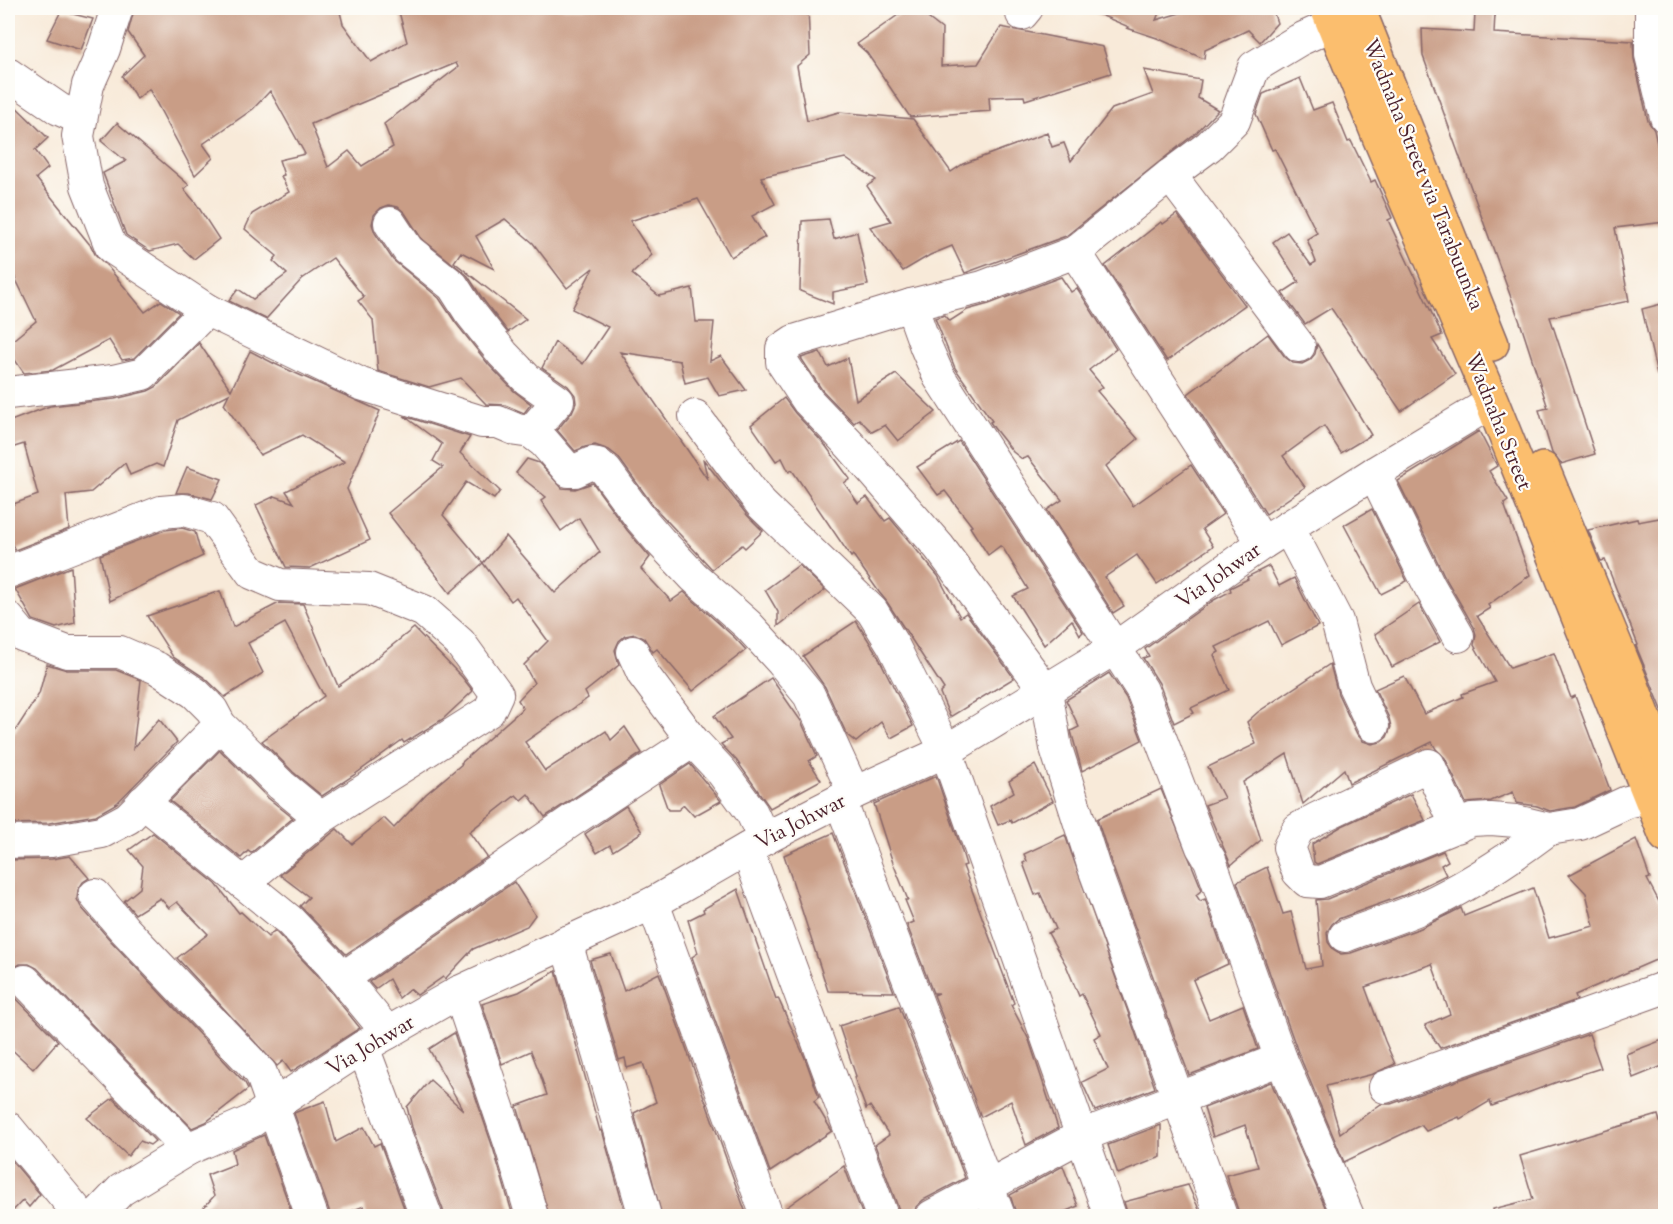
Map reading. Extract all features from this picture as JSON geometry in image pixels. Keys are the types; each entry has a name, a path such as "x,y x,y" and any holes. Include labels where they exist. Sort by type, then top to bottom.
{"main road":[{"name":"Wadnaha Street","path":"1340,13 1391,131 1492,402 1657,786 1665,836"},
{"name":"Wadnaha Street via Tarabuunka","path":"1391,131 1630,680 1657,786"}],"street":[{"path":"117,8 104,49 88,85 78,136 87,186 111,247 207,310 361,384 482,422 498,422 517,430 531,432 569,471 575,471 592,463 598,464 606,471 660,541 694,577 748,625 809,695 999,1216"},
{"path":"1651,8 1652,55 1665,117"},
{"path":"1221,1216 1094,868 1056,748 1046,691 939,547 851,446 808,401 782,362 782,349 794,341 911,305 983,287 1075,252 1209,146 1234,121 1254,67 1340,13"},
{"path":"8,74 60,109 81,119"},
{"path":"1170,175 1299,346"},
{"path":"390,223 408,250 453,286 469,311 503,354 527,379 558,401 531,432"},
{"path":"1075,252 1337,621 1354,686 1374,726"},
{"path":"911,305 939,377 1142,690 1202,847 1210,861 1281,1059 1348,1216"},
{"path":"8,393 113,381 143,374 207,310"},
{"name":"Via Johwar","path":"96,1216 121,1190 188,1149 252,1121 376,1040 459,992 653,903 755,844 946,750 1115,648 1276,535 1492,402"},
{"path":"695,416 761,504 872,611 892,645 946,750 1110,1216"},
{"path":"1374,473 1430,587 1458,636"},
{"path":"8,572 160,512 184,510 212,518 252,573 280,585 369,589 424,611 460,643 497,694 489,711 321,818 243,883"},
{"path":"8,618 22,635 67,652 120,651 156,668 195,693 212,710 220,725 281,785 321,818"},
{"path":"633,652 643,674 693,741 722,772 752,813 755,844 882,1216"},
{"path":"8,842 51,841 102,832 128,818 220,725"},
{"path":"343,978 571,821 693,741"},
{"path":"1456,827 1430,765 1298,829 1289,847 1298,872 1307,881 1320,882 1456,827 1472,820 1516,821 1549,829 1580,824 1657,786"},
{"path":"143,802 289,920 343,978 376,1040 426,1216"},
{"path":"1345,936 1422,908 1474,881 1514,856 1549,829"},
{"path":"95,895 124,929 261,1073 312,1216"},
{"path":"653,903 766,1216"},
{"path":"566,942 645,1216"},
{"path":"25,981 188,1149"},
{"path":"1385,1087 1665,987"},
{"path":"459,992 532,1216"},
{"path":"933,1216 1081,1136 1281,1059"},
{"path":"8,1128 81,1216"}],"building":[{"path":"138,8 339,8 343,24 371,62 407,42 398,8 808,8 810,55 797,66 807,121 839,112 913,119 951,172 963,164 1047,133 1052,147 1064,143 1071,161 1112,109 1153,94 1144,70 1201,80 1198,98 1218,110 1197,132 1066,236 965,273 952,246 930,255 903,271 870,227 891,221 867,186 876,180 845,158 761,177 775,204 752,216 765,237 731,257 698,199 630,221 652,255 632,274 659,296 692,288 696,322 714,322 710,361 721,356 746,390 719,396 708,377 685,383 680,361 620,352 708,480 703,459 747,515 763,531 745,548 742,545 712,569 655,508 618,457 609,450 595,445 575,451 557,430 572,412 576,403 575,395 568,386 542,368 555,342 583,364 608,327 572,309 593,268 567,288 533,243 505,219 476,236 494,269 461,252 454,262 526,319 508,332 468,276 421,238 405,213 398,207 389,205 381,208 374,215 372,224 375,233 393,260 439,298 489,365 514,391 531,404 524,413 505,405 486,404 461,378 429,387 378,371 373,320 358,301 364,297 333,258 302,279 266,319 229,301 238,289 253,299 287,274 273,261 277,256 245,229 252,214 289,192 281,176 284,175 279,160 305,154 270,91 253,109 203,144 213,158 195,175 149,89 137,99 122,76 144,55 128,32 134,10","holes":["456,63 458,67 384,124 393,147 362,166 349,151 328,167 311,124"]},
{"path":"908,8 915,8 942,29 941,66 978,64 1001,27 1103,47 1111,73 1025,100 1024,96 989,97 990,111 910,117 867,53 857,44"},
{"path":"1084,8 1161,8 1156,20 1197,8 1272,8 1277,23 1260,42 1248,30 1205,50 1204,59"},
{"path":"61,11 93,19 81,50 47,39"},
{"path":"1475,12 1495,14 1494,33 1633,41 1634,59 1648,121 1654,130 1665,179 1665,222 1615,228 1629,301 1550,317 1595,454 1561,464 1552,453 1539,410 1548,408 1521,325 1423,56 1422,29 1474,32"},
{"path":"1300,78 1313,110 1332,103 1348,142 1351,141 1371,182 1375,180 1392,218 1388,220 1442,335 1432,339 1455,374 1401,411 1331,308 1305,324 1282,293 1299,282 1273,242 1287,232 1311,265 1316,262 1307,239 1317,233 1275,149 1272,150 1256,114 1263,94"},
{"path":"8,99 48,138 35,150 48,168 36,178 95,254 145,312 161,301 179,313 134,358 122,360 109,340 53,370 24,373 8,350 8,344 36,321 8,263"},
{"path":"117,123 189,185 184,189 219,239 194,259 178,244 150,251 126,235 103,173 126,161 101,141"},
{"path":"1177,214 1245,305 1167,361 1105,266 1161,222 1163,224"},
{"path":"829,219 834,239 857,232 868,285 833,292 833,304 800,291 802,221"},
{"path":"1061,277 1071,292 1077,288 1116,349 1089,370 1103,387 1097,391 1138,439 1106,466 1133,506 1191,465 1223,514 1202,529 1213,546 1157,584 1137,555 1105,577 1124,606 1113,613 1047,510 1062,500 1028,457 1022,459 1013,452 994,428 990,422 992,421 955,368 935,318 945,315 950,321 967,310"},
{"path":"1665,303 1665,374 1657,375 1642,309"},
{"path":"1268,334 1285,357 1293,363 1302,364 1310,360 1315,354 1317,344 1371,435 1341,453 1324,426 1283,456 1305,487 1266,514 1188,394"},
{"path":"199,343 231,390 250,351 380,411 347,489 370,540 310,568 286,567 256,505 275,496 294,503 286,491 345,462 302,435 260,455 224,404 229,394 178,420 163,467 156,464 130,475 125,463 91,492 66,495 69,529 15,550 8,537 8,506 38,495 24,444 8,449 8,422 50,406 115,399 148,391 156,387"},
{"path":"820,352 828,367 848,358 856,400 896,374 936,412 898,441 885,425 872,432 859,419 854,423 822,390 801,358"},
{"path":"784,398 825,445 850,479 844,483 858,503 867,497 885,521 890,518 938,576 960,617 966,613 1014,678 950,717 940,693 944,689 887,602 853,555 851,557 792,470 789,472 782,458 776,461 751,425"},
{"path":"404,416 470,437 460,453 500,491 494,499 466,482 443,515 483,563 450,593 388,513 443,467 433,461 442,444"},
{"path":"1479,431 1497,466 1489,471 1508,501 1504,504 1530,575 1488,605 1490,608 1477,616 1510,668 1554,653 1571,698 1575,696 1610,790 1575,807 1550,811 1517,803 1513,792 1491,801 1466,803 1445,758 1432,742 1349,783 1344,769 1303,804 1287,754 1243,782 1261,840 1231,865 1205,805 1224,798 1208,767 1256,744 1247,722 1258,712 1330,664 1338,694 1357,734 1363,741 1372,744 1381,742 1387,737 1391,727 1375,689 1404,676 1424,714 1463,697 1462,694 1495,682 1474,645 1476,635 1474,627 1446,579 1398,481"},
{"path":"959,441 1083,632 1080,635 1072,620 1044,645 1013,596 1028,589 1003,548 1000,546 988,555 970,527 972,526 945,491 938,495 917,467"},
{"path":"527,459 539,463 562,488 575,489 593,483 650,557 641,569 671,601 684,592 746,650 693,691 657,649 653,652 644,638 635,634 625,636 619,641 615,650 619,665 585,692 588,698 525,742 545,771 606,731 611,740 625,727 642,753 545,817 528,794 521,800 516,795 469,832 487,857 346,954 300,906 309,897 280,875 337,829 352,844 384,818 394,828 426,794 523,708 518,700 534,683 524,665 548,641 516,597 511,601 483,563 506,536 555,593 600,552 579,518 561,531 541,501 546,497 516,473"},
{"path":"187,467 222,479 212,499 189,493 176,493"},
{"path":"1372,509 1407,581 1381,594 1344,525"},
{"path":"1665,517 1665,717 1605,560 1601,561 1588,530 1637,519 1638,522"},
{"path":"182,528 195,532 203,556 110,601 100,555 165,530"},
{"path":"799,565 825,590 778,626 778,612 765,590"},
{"path":"1269,566 1279,586 1294,578 1318,626 1281,645 1269,621 1216,647 1219,652 1214,655 1229,690 1191,708 1194,713 1174,723 1159,683 1143,658 1149,656 1145,649 1214,600 1231,591 1230,588"},
{"path":"71,567 75,623 56,628 33,620 15,589"},
{"path":"220,591 233,627 279,603 303,604 338,686 414,628 473,691 443,719 404,743 402,740 322,796 293,772 262,741 324,696 285,623 248,643 263,673 225,697 205,678 173,657 147,616"},
{"path":"1419,604 1440,642 1392,667 1375,634"},
{"path":"856,621 877,654 913,726 891,738 881,722 856,742 847,735 825,687 803,656"},
{"path":"47,664 67,670 116,670 141,680 133,749 159,719 177,742 117,803 96,815 49,823 8,824 8,742 39,694"},
{"path":"1109,673 1126,698 1142,740 1082,771 1071,731 1079,727 1066,700"},
{"path":"771,678 801,721 817,756 809,761 821,780 770,808 737,761 721,744 731,739 714,716"},
{"path":"220,750 268,798 293,818 251,853 248,851 241,858 170,801"},
{"path":"690,764 721,801 694,816 684,805 678,810 668,810 659,785"},
{"path":"1035,765 1053,801 1012,823 1010,820 998,825 990,806 1014,792 1009,781"},
{"path":"936,776 966,865 963,866 1014,1003 1011,1005 1029,1040 1058,1128 1026,1145 1011,1101 981,1117 934,995 939,993 933,993 907,925 914,922 905,900 908,900 874,804"},
{"path":"1161,789 1202,890 1196,895 1200,901 1205,899 1228,964 1193,980 1209,1019 1243,1005 1258,1049 1189,1075 1097,819"},
{"path":"1411,794 1425,820 1317,864 1314,862 1312,844 1342,826"},
{"path":"626,806 642,832 613,851 610,845 597,853 585,834"},
{"path":"153,833 216,884 239,913 241,912 268,937 274,931 277,933 318,976 360,1028 291,1072 283,1061 277,1066 177,958 208,934 177,902 169,908 160,898 135,914 124,901 140,888 143,866 129,850"},
{"path":"833,833 894,992 828,991 784,855"},
{"path":"1065,835 1155,1088 1095,1111 1082,1082 1108,1069 1094,1038 1101,1034 1082,994 1079,996 1066,965 1048,933 1056,929 1040,893 1035,895 1023,863 1027,861 1024,854"},
{"path":"1636,839 1650,878 1647,879 1665,913 1665,956 1575,995 1577,1000 1440,1048 1425,1025 1450,1014 1432,964 1365,987 1395,1064 1373,1074 1326,1086 1340,1133 1381,1104 1391,1104 1589,1034 1601,1068 1492,1106 1490,1101 1460,1119 1459,1117 1426,1131 1421,1125 1344,1162 1298,1052 1237,882 1267,867 1283,914 1291,912 1306,969 1322,966 1316,900 1327,899 1443,851 1448,861 1441,865 1446,875 1407,894 1338,919 1327,932 1328,942 1333,949 1341,954 1351,953 1421,928 1461,908 1464,916 1533,888 1549,938 1594,926 1586,893 1569,875"},
{"path":"70,856 89,878 78,890 77,899 81,907 245,1083 248,1089 206,1122 192,1128 37,968 29,964 20,964 12,969 8,976 8,860 52,859"},
{"path":"514,882 535,915 527,926 473,949 445,979 443,977 417,995 410,989 399,998 389,979 375,989 369,982"},
{"path":"738,889 776,999 778,998 805,1058 819,1097 814,1101 832,1131 770,1172 692,957 698,953 688,920"},
{"path":"611,954 624,991 659,973 747,1216 662,1216 634,1113 656,1102 643,1063 627,1068 625,1058 619,1060 590,960"},
{"path":"556,971 626,1216 549,1216 517,1106 547,1095 531,1051 502,1064 482,1004 519,992"},
{"path":"8,985 12,994 58,1041 33,1069 8,1046"},
{"path":"899,1006 965,1178 923,1200 916,1207 914,1216 900,1216 875,1145 889,1135 870,1106 866,1109 839,1026"},
{"path":"454,1033 494,1151 513,1216 444,1216 412,1127 407,1107 430,1080 463,1110 429,1049"},
{"path":"1665,1039 1665,1065 1633,1078 1626,1054"},
{"path":"1271,1082 1329,1216 1240,1216 1226,1175 1258,1167 1245,1125 1213,1137 1204,1108"},
{"path":"113,1098 155,1141 150,1145 140,1141 128,1156 87,1118"},
{"path":"325,1101 336,1142 364,1127 374,1146 380,1143 407,1216 367,1216 364,1206 339,1216 330,1216 294,1113"},
{"path":"1658,1115 1665,1139 1665,1216 1494,1216 1493,1209 1533,1199 1520,1156"},
{"path":"1161,1125 1161,1157 1118,1174 1108,1145"},
{"path":"264,1135 293,1216 196,1216 214,1196 207,1175 235,1164 232,1150"},
{"path":"8,1156 40,1194 29,1207 23,1200 8,1216"},
{"path":"844,1166 863,1216 785,1216 784,1209"},
{"path":"1063,1166 1078,1206 1055,1216 1017,1216 1010,1195"},
{"path":"1188,1185 1202,1216 1128,1216 1124,1202"}]}
